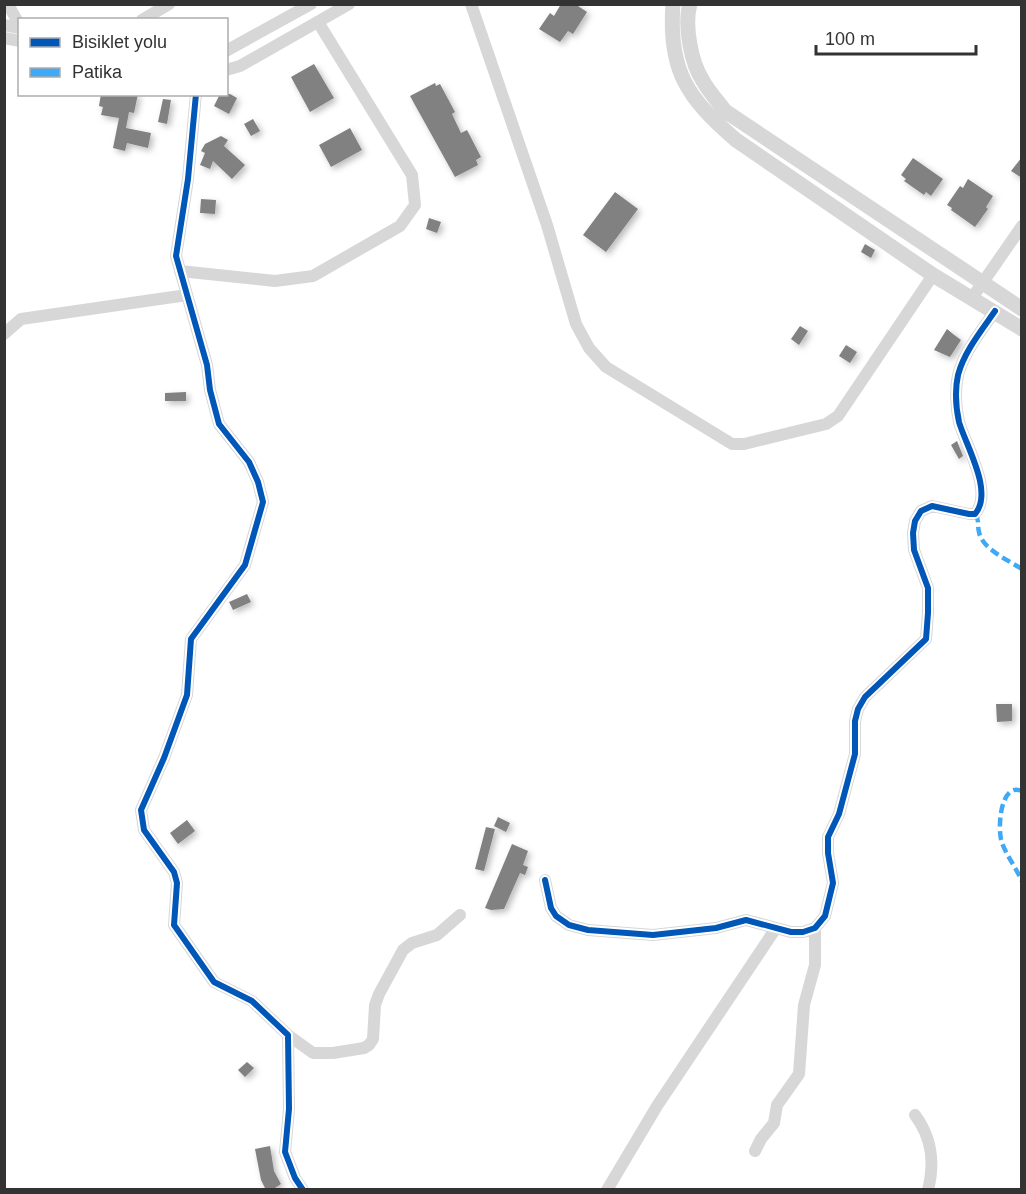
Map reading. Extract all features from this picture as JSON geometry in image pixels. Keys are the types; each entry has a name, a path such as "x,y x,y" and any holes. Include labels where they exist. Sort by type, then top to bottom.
{"street":[{"path":"8,4 18,23"},
{"path":"145,18 169,4"},
{"path":"228,69 240,66 349,4"},
{"path":"471,4 547,225 576,324 589,348 606,368 732,444 744,444 826,424 838,416 933,275"},
{"path":"673,4 671,28 674,57 687,88 709,117 735,140 933,275 1022,329"},
{"path":"690,4 689,43 701,80 725,111 1022,309"},
{"path":"228,50 309,5"},
{"path":"180,271 275,281 313,276 400,226 415,205 412,175 318,22"},
{"path":"196,96 188,179 176,256 207,365 210,390 219,424 249,462 258,482 263,502 245,565 191,639 188,694 141,810 144,830 174,872 177,882 174,925 214,982 252,1001 288,1035 313,1053 333,1053 364,1048 369,1045 373,1039 375,1005 379,994 404,950 412,943 437,935 460,915"},
{"path":"972,298 1022,226"},
{"path":"4,334 21,320 187,295"},
{"path":"545,880 551,908 556,916 569,925 588,930 653,935 716,928 746,920 791,932 803,932 815,928 825,916 833,883 828,837 840,814 855,754 855,720 858,709 866,697 926,639 927,588 914,550 915,521 921,511 932,506 969,514 975,514 981,507 982,495 977,468 958,418 956,391 963,361 995,311"},
{"path":"607,1190 657,1106 776,928"},
{"path":"755,1151 774,1123 777,1105 799,1074 804,1005 815,965 815,928"},
{"path":"288,1035 290,1109 285,1152 295,1178 303,1190"},
{"path":"915,1115 925,1129 931,1150 932,1169 928,1190"}],"building":[{"path":"561,4 575,4 587,12 573,34 568,31 560,42 539,29 550,13 554,16"},
{"path":"314,64 334,98 310,112 291,77"},
{"path":"435,83 436,86 440,84 455,112 452,114 461,133 467,130 481,157 476,160 478,165 455,177 410,96"},
{"path":"230,94 237,98 229,114 214,106 219,96"},
{"path":"101,96 138,96 134,113 129,112 126,128 151,133 148,148 127,143 125,151 113,148 119,118 101,115 103,107 99,106"},
{"path":"163,99 171,100 167,124 158,122"},
{"path":"253,119 260,131 251,136 244,124"},
{"path":"350,128 362,150 331,167 319,145"},
{"path":"221,136 228,140 224,146 245,165 232,179 213,161 210,169 200,165 205,153 201,151 205,144"},
{"path":"1022,157 1022,178 1011,171"},
{"path":"913,158 943,179 931,196 926,192 924,195 904,181 906,179 901,175"},
{"path":"968,179 993,196 986,207 988,209 975,227 947,205 960,186 963,188"},
{"path":"615,192 638,209 606,252 583,235"},
{"path":"201,199 216,200 215,214 200,213"},
{"path":"429,218 441,222 437,233 426,229"},
{"path":"865,244 875,250 871,258 861,252"},
{"path":"800,326 808,331 799,345 791,339"},
{"path":"947,329 961,340 950,357 934,350"},
{"path":"846,345 857,352 850,363 839,356"},
{"path":"186,392 186,401 165,401 165,393"},
{"path":"957,441 963,456 959,459 951,445"},
{"path":"247,594 251,602 233,610 229,602"},
{"path":"996,704 1012,704 1012,721 997,722"},
{"path":"498,817 510,823 506,832 494,826"},
{"path":"187,820 195,831 178,844 170,833"},
{"path":"486,827 495,829 484,871 475,869"},
{"path":"512,844 528,851 523,865 528,867 525,875 520,873 504,909 485,908"},
{"path":"247,1062 254,1068 245,1077 238,1070"},
{"path":"270,1146 274,1171 281,1184 272,1190 266,1190 261,1180 255,1149"}],"marked path":[{"path":"975,514 979,532 985,544 996,554 1022,569"},
{"path":"1022,791 1015,790 1009,793 1000,818 1002,843 1022,881"}],"cycle path":[{"path":"196,96 188,179 176,256 207,365 210,390 219,424 249,462 258,482 263,502 245,565 191,639 187,695 164,758 141,810 144,830 174,872 177,883 174,925 214,982 252,1001 288,1035 289,1109 285,1152 295,1178 303,1190"},
{"path":"545,880 551,908 556,916 569,925 588,930 653,935 716,928 746,920 791,932 803,932 815,928 825,916 833,883 828,837 839,814 855,754 855,721 858,709 865,697 926,639 928,588 914,550 915,521 921,511 932,506 975,514 980,505 982,494 980,482 959,422 956,386 964,358 995,311"}]}
